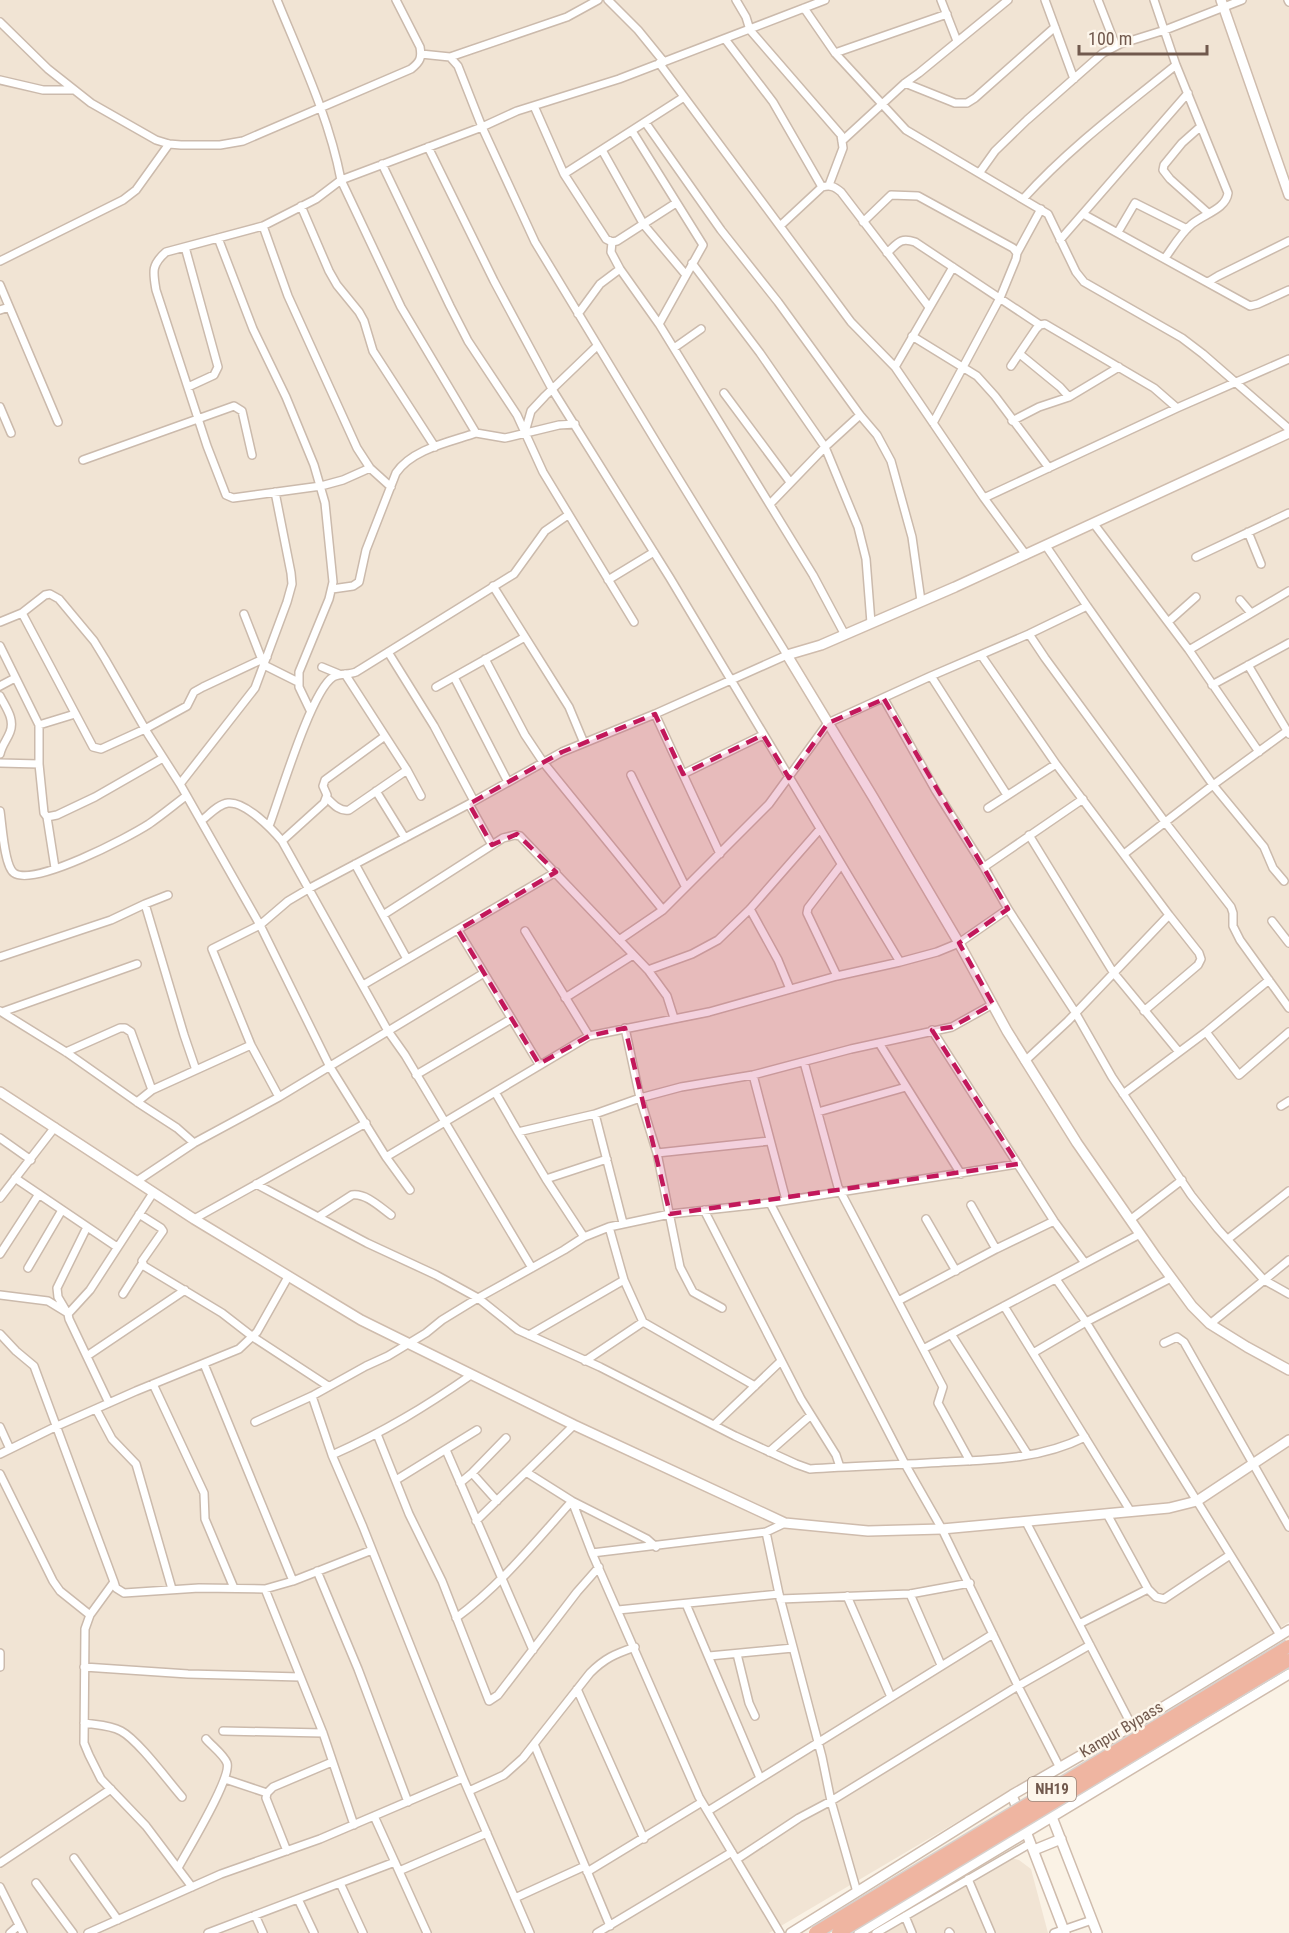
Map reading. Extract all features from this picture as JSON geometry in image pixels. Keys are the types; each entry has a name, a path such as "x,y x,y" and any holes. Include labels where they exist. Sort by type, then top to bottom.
{"highway":[{"name":"Kanpur Bypass","path":"815,1933 1289,1646"},
{"name":"Kanpur Bypass","path":"838,1933 1289,1660"}],"street":[{"path":"277,0 321,108 341,180 401,307 476,433"},
{"path":"0,22 48,69 91,103 156,140 170,144 220,145 243,141 411,69 420,62 422,54 420,47 396,0"},
{"path":"422,54 450,57 567,17 598,0"},
{"path":"608,0 638,30 684,97 851,322 895,367 984,498 1026,555"},
{"path":"736,0 746,17 750,30 841,135 843,148 826,186 780,226"},
{"path":"370,468 343,480 321,486 233,498 226,495 198,420 156,290 153,270 158,259 166,252 263,226 316,199 341,180 482,127 517,111 662,63 825,0"},
{"path":"941,0 957,41"},
{"path":"842,141 905,83 1008,0"},
{"path":"1046,0 1074,79"},
{"path":"1098,0 1116,46"},
{"path":"1154,0 1176,65 1228,193 1227,200 1222,205 1187,229 1165,258"},
{"path":"980,172 995,151 1103,53 1116,46 1165,30 1222,4 1242,0"},
{"path":"1222,4 1289,195"},
{"path":"279,1097 250,1045 212,949 260,925 288,901 310,888 472,803 562,752 655,714 787,655 821,645 1026,555 1289,431 1236,382 1182,338 1084,282 1076,272 1048,214 906,130 835,53 804,8"},
{"path":"835,53 947,14"},
{"path":"905,83 955,103 967,103 1055,27"},
{"path":"725,39 773,102 826,186 841,192 928,307"},
{"path":"450,57 458,66 482,127 535,242 828,723 959,943 1025,1061 1077,1143 1192,1306 1210,1324 1289,1370"},
{"path":"1023,199 1037,182 1086,138 1176,65"},
{"path":"0,80 44,90 74,90"},
{"path":"1060,240 1188,93"},
{"path":"564,174 684,97"},
{"path":"534,106 564,174 606,239 612,242 617,241 676,203"},
{"path":"645,122 721,230 778,302 860,415 878,435 891,461 912,537 921,601"},
{"path":"1200,127 1182,143 1164,165 1163,170 1208,213"},
{"path":"632,131 702,245 659,324"},
{"path":"0,261 123,200 136,190 170,144"},
{"path":"428,147 494,281 552,389 654,552 900,962"},
{"path":"602,150 644,225 686,275"},
{"path":"382,164 468,341 517,415 543,472 634,622"},
{"path":"863,222 891,195 918,196 1013,248 1017,253"},
{"path":"1118,232 1135,203 1187,229"},
{"path":"301,206 329,271 364,321 373,351 435,447"},
{"path":"933,423 1000,298 1017,253 1041,209"},
{"path":"1083,214 1250,306 1289,290"},
{"path":"263,226 288,296 357,448 370,468 391,487"},
{"path":"218,238 253,329 286,397 321,486 328,522 333,582 301,666 298,682 310,710"},
{"path":"887,253 902,240 915,242 1040,325 1051,326 1154,388 1177,408"},
{"path":"1208,282 1289,241"},
{"path":"612,242 611,252 620,269 674,348 813,575 845,634"},
{"path":"185,247 218,367 214,375 188,387"},
{"path":"692,262 760,352 825,447 858,526 866,559 871,623"},
{"path":"895,367 953,267"},
{"path":"578,314 600,284 620,269"},
{"path":"0,285 58,422"},
{"path":"0,310 9,307"},
{"path":"1011,366 1040,325"},
{"path":"674,348 702,329"},
{"path":"912,336 977,376 995,396 1048,468"},
{"path":"525,432 531,411 597,346"},
{"path":"1021,354 1069,397"},
{"path":"984,498 1177,408 1289,359"},
{"path":"1012,421 1038,407 1069,397 1119,367"},
{"path":"724,393 790,482"},
{"path":"83,460 234,406 242,411 252,455"},
{"path":"0,407 11,434"},
{"path":"770,504 825,447 860,415"},
{"path":"332,589 353,586 359,582 366,550 391,487 401,466 414,455 476,433 505,438 559,425 575,424"},
{"path":"180,784 255,688 292,584 275,492"},
{"path":"1196,557 1289,513"},
{"path":"269,826 310,710 332,678 356,672 514,574 545,531 568,515"},
{"path":"1094,524 1189,651 1259,752"},
{"path":"1248,532 1261,564"},
{"path":"1046,546 1213,785 1264,847 1273,868 1284,881"},
{"path":"608,580 654,552"},
{"path":"493,586 569,707 584,743"},
{"path":"1189,651 1289,591"},
{"path":"0,622 22,613 48,594 59,599 94,641 180,784 260,925 330,1067 386,1157 410,1190"},
{"path":"1168,622 1196,597"},
{"path":"1240,600 1251,613"},
{"path":"619,940 663,910 769,804 828,723 981,656 1087,606"},
{"path":"22,613 93,747 101,750 187,706 195,692 264,661"},
{"path":"244,614 264,661 298,682"},
{"path":"1029,634 1165,822 1231,907 1236,932 1289,1008"},
{"path":"436,687 525,636"},
{"path":"1212,685 1289,643"},
{"path":"0,646 39,725 39,764 44,813 47,817 55,868"},
{"path":"388,652 434,726 492,845"},
{"path":"981,656 1056,764 1199,953 1201,959 1198,965 1144,1011"},
{"path":"485,659 525,735 543,762 663,910"},
{"path":"1124,854 1213,785 1288,733 1248,665"},
{"path":"322,667 342,674 385,736 421,796"},
{"path":"931,676 1007,795"},
{"path":"454,677 508,782"},
{"path":"0,686 15,678"},
{"path":"0,696 11,718 9,734 0,754"},
{"path":"884,699 936,791 1008,909 1075,1012 1123,1094 1191,1195 1264,1280 1289,1294"},
{"path":"39,725 75,714"},
{"path":"655,714 720,854"},
{"path":"1282,721 1289,717"},
{"path":"683,774 763,735"},
{"path":"385,736 325,780 323,786 327,798 344,811 349,810 407,770"},
{"path":"47,817 57,815 95,797 163,758"},
{"path":"0,763 39,764"},
{"path":"987,808 1056,764"},
{"path":"631,775 685,886"},
{"path":"376,791 405,838"},
{"path":"0,811 4,861 11,870 20,875 29,876 92,854 148,825 186,796"},
{"path":"282,841 327,798"},
{"path":"984,867 1083,799"},
{"path":"201,821 224,804 231,803 244,808 269,826 282,841 388,1030 532,1268"},
{"path":"648,970 707,947 718,940 750,909 820,829"},
{"path":"1029,835 1113,972 1179,1052"},
{"path":"384,915 503,838 520,836 648,970 667,996 674,1018"},
{"path":"356,864 407,959"},
{"path":"837,976 807,913 808,908 841,865"},
{"path":"363,985 556,872"},
{"path":"0,957 111,920 168,895"},
{"path":"145,904 196,1070"},
{"path":"750,909 773,950 790,989"},
{"path":"386,1157 589,1036 709,1012 837,976 937,952 959,943 1008,909"},
{"path":"1025,1061 1169,915"},
{"path":"1272,921 1289,943"},
{"path":"458,930 539,1065"},
{"path":"525,931 589,1036"},
{"path":"565,998 633,955"},
{"path":"1,1012 137,964"},
{"path":"137,1181 194,1143 279,1097 484,973"},
{"path":"1123,1094 1206,1032 1269,980"},
{"path":"518,1132 595,1114 640,1098 681,1088 753,1075 952,1027 993,1004"},
{"path":"1,1012 66,1052 177,1128 194,1143"},
{"path":"416,1075 512,1018"},
{"path":"66,1052 120,1028 125,1028 131,1032 152,1090"},
{"path":"626,1029 640,1098 657,1153 680,1267 693,1292 722,1308"},
{"path":"932,1030 1054,1221 1085,1263"},
{"path":"1206,1032 1239,1075 1289,1032"},
{"path":"879,1043 960,1174"},
{"path":"137,1102 152,1090 250,1045"},
{"path":"804,1062 841,1192 943,1387 938,1403 970,1461"},
{"path":"753,1075 786,1200"},
{"path":"818,1112 906,1087"},
{"path":"0,1092 194,1219 361,1320 574,1425 784,1523 868,1531 942,1529 1169,1508 1197,1501 1289,1440"},
{"path":"495,1092 546,1179 584,1237"},
{"path":"1281,1107 1289,1101"},
{"path":"595,1114 623,1223"},
{"path":"194,1219 366,1123"},
{"path":"0,1198 55,1127"},
{"path":"0,1138 31,1160"},
{"path":"657,1153 770,1141"},
{"path":"546,1179 606,1159"},
{"path":"255,1422 312,1396 388,1356 478,1298 584,1237 609,1227 670,1214 770,1203 1018,1164"},
{"path":"15,1178 117,1247"},
{"path":"1130,1220 1182,1180"},
{"path":"256,1184 478,1298 518,1330 585,1360 769,1452 810,1469 970,1461 1029,1455 1069,1445 1085,1437"},
{"path":"1228,1239 1289,1191"},
{"path":"68,1314 90,1290 153,1193"},
{"path":"0,1254 39,1194"},
{"path":"318,1217 352,1195 358,1194 392,1215"},
{"path":"770,1203 905,1464 970,1583 1018,1686 1060,1768"},
{"path":"971,1205 996,1249"},
{"path":"28,1268 62,1210"},
{"path":"704,1210 781,1361 836,1455 840,1467"},
{"path":"123,1294 163,1231 139,1214"},
{"path":"926,1219 956,1271"},
{"path":"898,1301 1054,1221"},
{"path":"87,1227 57,1288 58,1297 109,1403"},
{"path":"609,1227 624,1280 643,1322 755,1386"},
{"path":"922,1349 1140,1234"},
{"path":"1210,1324 1289,1260"},
{"path":"142,1264 222,1313 253,1337 328,1386"},
{"path":"0,1454 109,1403 239,1349 253,1337 288,1277"},
{"path":"1033,1353 1086,1322 1171,1278"},
{"path":"1056,1279 1086,1322 1280,1635"},
{"path":"529,1335 624,1280"},
{"path":"87,1356 185,1290"},
{"path":"0,1294 48,1300 68,1314"},
{"path":"1004,1306 1131,1512"},
{"path":"585,1360 643,1322"},
{"path":"951,1334 1029,1455"},
{"path":"0,1335 34,1366 116,1588 124,1593 172,1589 265,1589 293,1581 372,1550"},
{"path":"1164,1343 1177,1337 1184,1342 1288,1522"},
{"path":"714,1425 781,1361"},
{"path":"204,1364 293,1581"},
{"path":"332,1455 420,1410 471,1375"},
{"path":"153,1384 204,1493 205,1519 234,1588"},
{"path":"312,1396 332,1455 527,1932"},
{"path":"96,1409 112,1439 136,1464 172,1589"},
{"path":"769,1452 811,1415"},
{"path":"476,1521 574,1425"},
{"path":"0,1427 10,1449"},
{"path":"396,1480 477,1430"},
{"path":"377,1434 409,1514 442,1581 489,1701 498,1695 599,1567"},
{"path":"459,1482 472,1473 506,1438"},
{"path":"446,1450 533,1650"},
{"path":"526,1472 572,1501 647,1539 656,1547"},
{"path":"472,1473 497,1501"},
{"path":"0,1474 60,1591 90,1615"},
{"path":"572,1501 592,1553 702,1802 780,1933"},
{"path":"456,1618 473,1606 503,1578 572,1501"},
{"path":"1107,1514 1148,1589 1156,1597 1164,1599 1230,1555"},
{"path":"1026,1522 1132,1726"},
{"path":"592,1553 766,1532 784,1523"},
{"path":"766,1532 831,1801 857,1892"},
{"path":"316,1571 358,1669 408,1802"},
{"path":"114,1582 90,1615 85,1629 84,1743 102,1779 146,1826 192,1887"},
{"path":"618,1610 780,1596 910,1594 970,1583"},
{"path":"265,1589 323,1733 354,1825"},
{"path":"1079,1624 1148,1589"},
{"path":"910,1594 941,1665"},
{"path":"847,1596 891,1697"},
{"path":"686,1604 760,1778"},
{"path":"791,1933 1012,1795 1132,1726 1289,1630"},
{"path":"708,1811 993,1634"},
{"path":"736,1859 799,1818 1090,1645"},
{"path":"469,1791 504,1775 524,1758 601,1662 610,1656 635,1647"},
{"path":"709,1656 793,1648"},
{"path":"0,1653 0,1667"},
{"path":"737,1654 749,1702 755,1716"},
{"path":"84,1666 188,1674 300,1677"},
{"path":"859,1933 1289,1674"},
{"path":"578,1689 644,1839"},
{"path":"84,1723 122,1732 135,1743 182,1797"},
{"path":"223,1731 323,1733"},
{"path":"178,1868 228,1771 227,1762 206,1739"},
{"path":"534,1744 610,1926"},
{"path":"287,1851 266,1798 267,1792 273,1787 332,1762"},
{"path":"88,1933 221,1874 354,1825 464,1778"},
{"path":"225,1779 267,1792"},
{"path":"1036,1781 1097,1933"},
{"path":"0,1863 111,1789"},
{"path":"1012,1795 1033,1846 1061,1932 1092,1920"},
{"path":"515,1898 586,1869 644,1839 702,1802"},
{"path":"374,1816 427,1933"},
{"path":"399,1871 487,1833"},
{"path":"876,1933 968,1879 1033,1846 1060,1839"},
{"path":"597,1933 732,1852"},
{"path":"74,1858 118,1920"},
{"path":"208,1933 395,1862"},
{"path":"968,1879 991,1933"},
{"path":"36,1883 73,1933"},
{"path":"340,1883 363,1933"},
{"path":"0,1887 23,1933"},
{"path":"298,1899 314,1933"},
{"path":"255,1915 263,1933"},
{"path":"905,1916 912,1933"},
{"path":"10,1933 19,1925"}],"highlighted area":[{"path":"884,699 1008,909 959,943 993,1004 952,1027 932,1030 1018,1164 670,1214 625,1028 589,1036 539,1064 458,930 556,872 517,834 492,845 469,804 562,752 655,714 683,774 763,735 789,778 828,723"}],"shaded area":[{"path":"0,0 1289,0 1289,1622 1221,1666 769,1933 0,1933"},
{"path":"1011,1858 1019,1860 1031,1869 1048,1933 886,1933"}]}
